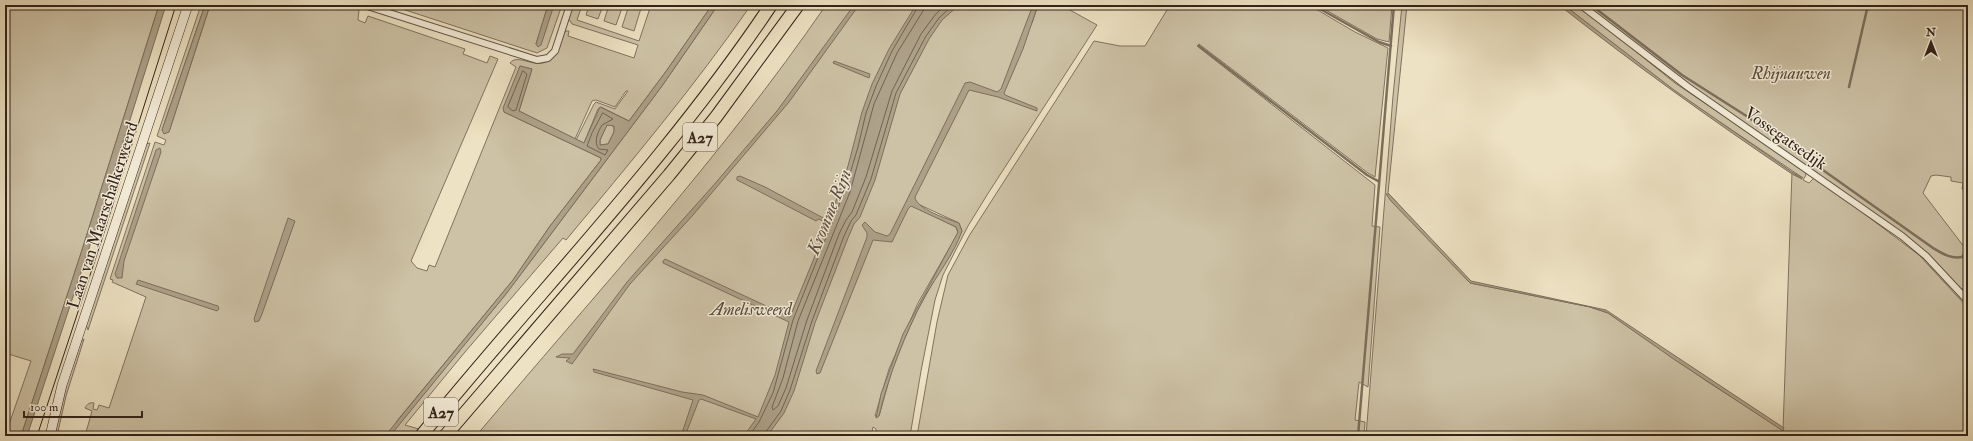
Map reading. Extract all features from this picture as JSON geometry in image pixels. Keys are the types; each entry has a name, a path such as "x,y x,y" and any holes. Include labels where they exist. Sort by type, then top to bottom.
{"highway":[{"name":"A27","path":"421,436 670,142 720,77 772,5"},
{"name":"A27","path":"446,436 669,175 725,105 798,5"}],"main road":[{"name":"Laan van Maarschalkerweerd","path":"50,436 64,377 188,5"}],"street":[{"path":"364,5 537,60 548,58 552,55 570,5"},
{"name":"Vossegatsedijk","path":"1581,5 1619,36 1688,88 1902,236 1926,256 1968,301"}],"green space":[{"path":"5,5 159,5 82,250 21,436 5,436 31,361 5,353"},
{"path":"201,5 205,5 162,130 169,132 210,5 334,5 350,10 353,5 359,10 358,20 365,23 368,16 465,49 463,54 487,63 490,56 498,59 411,261 417,268 427,271 429,265 435,267 516,67 510,63 513,60 522,60 532,63 543,63 548,61 553,55 563,34 566,31 569,31 568,36 634,58 638,45 572,24 568,18 572,5 582,5 577,20 639,41 651,5 712,5 667,70 629,121 601,107 598,109 584,143 576,140 594,104 596,102 615,109 628,91 626,91 615,107 596,100 592,101 575,139 519,111 532,69 520,66 504,112 601,158 601,160 550,226 513,280 396,422 400,423 506,294 662,86 718,5 751,5 684,95 614,182 566,240 563,238 465,352 405,425 443,436 85,436 92,411 85,408 87,405 94,403 93,409 97,410 99,405 109,408 146,297 112,282 113,280 110,279 155,142 164,145 166,140 157,136"},
{"path":"390,5 548,5 536,44 554,5 562,5 547,48 537,53"},
{"path":"589,5 603,5 598,19 586,15"},
{"path":"609,5 623,5 616,25 604,21"},
{"path":"629,5 642,5 634,31 622,27"},
{"name":"Amelisweerd","path":"826,5 1037,5 1032,23 1038,5 1061,5 1097,25 987,195 968,226 943,275 935,300 910,436 876,436 876,429 873,427 871,436 476,436 656,225 744,117 786,62","holes":["918,204 959,223 962,231 917,311 892,370 879,416 875,416 889,369 918,303 958,233 956,227 916,207"]},
{"path":"1170,5 1309,5 1355,32 1388,48 1375,177 1199,44 1197,46 1375,185 1372,226 1380,227 1368,387 1359,382 1355,420 1365,422 1364,436 917,436 937,322 948,275 969,236 1094,41 1120,46 1145,46"},
{"path":"1317,5 1392,5 1389,42 1377,39"},
{"path":"1402,5 1407,5 1388,193 1470,283 1590,307 1608,313 1711,384 1783,430 1792,172 1803,178 1674,91 1564,5 1578,5 1675,83 1805,171 1806,175 1803,180 1809,183 1814,178 1818,179 1919,255 1968,308 1968,436 1366,436 1393,96"},
{"name":"Rhijnauwen","path":"1583,5 1968,5 1968,191 1962,189 1963,183 1951,181 1951,177 1936,175 1931,176 1923,193 1968,252 1968,282 1964,288 1960,290 1936,264 1721,109"},
{"path":"607,125 614,126 614,132 608,144 600,145 600,140"},
{"path":"150,143 88,330 86,325 146,144"},
{"path":"84,339 66,396 57,436 54,436 62,398 81,341"}],"water":[{"path":"159,5 166,5 101,212 27,436 21,436 82,250"},
{"path":"205,5 210,5 169,132 164,134 162,130"},
{"path":"548,5 554,5 541,45 538,47 536,44"},
{"path":"712,5 718,5 662,86 506,294 390,436 385,436 513,280 550,226 601,160 601,158 504,112 503,108 520,66 532,69 519,111 584,143 600,107 629,121 667,70","holes":["607,125 614,126 614,132 608,144 600,145 600,140"]},
{"path":"854,5 859,5 789,102 693,215 630,284 572,364 566,361 570,358 556,357 562,354 573,354 627,282 712,187 777,111"},
{"path":"916,5 959,5 942,20 929,39 900,94 875,180 860,217 854,224 848,238 815,323 794,391 784,413 767,436 744,436 756,419 701,399 699,400 685,436 681,436 693,400 594,372 593,369 682,392 703,395 758,417 775,375 789,322 663,263 663,261 665,259 790,317 828,224 819,219 816,221 737,180 737,177 740,176 765,187 829,221 848,166 862,112 872,84 889,49"},
{"path":"1033,5 1038,5 1023,49 1004,93 1005,95 1037,108 1037,111 998,97 969,90 915,197 921,206 926,209 959,223 962,231 955,248 925,296 911,325 898,354 879,416 876,418 881,394 903,334 958,232 956,227 911,206 908,209 892,242 873,240 820,373 817,374 816,371 867,237 867,233 862,225 865,222 875,232 887,236 890,234 965,83 970,82 997,92 1001,89"},
{"path":"1559,5 1564,5 1674,90 1802,179 1762,154 1703,113"},
{"path":"834,61 870,74 869,78 833,63"},
{"path":"160,148 161,152 124,261 122,278 117,278 115,274 156,150"},
{"path":"1386,194 1389,194 1471,281 1606,310 1784,428 1783,431 1675,360 1608,313 1590,307 1470,283"},
{"path":"288,218 295,221 262,314 259,321 255,322 254,319"},
{"path":"138,280 218,306 219,309 217,311 136,284"}],"waterway":[{"path":"1313,5 1379,42 1391,46"},
{"path":"1358,436 1394,5"},
{"path":"1591,5 1682,75 1748,117 1933,248 1951,257 1962,257 1967,250"},
{"path":"1849,87 1868,5"},
{"path":"1199,46 1367,175 1378,181"}],"tram line":[{"path":"37,436 101,242 176,5"}],"water label":[{"name":"Kromme Rijn","path":"829,212"}]}
